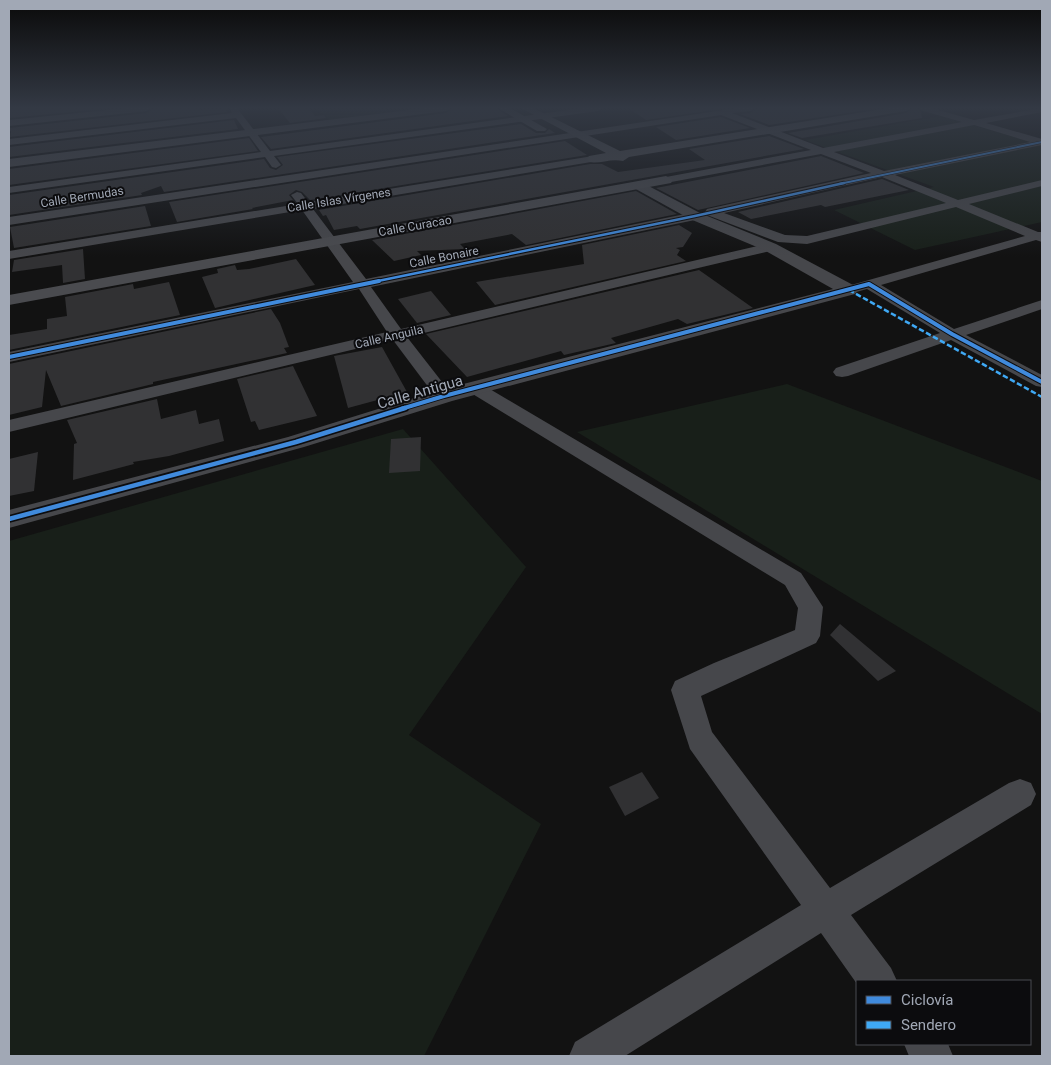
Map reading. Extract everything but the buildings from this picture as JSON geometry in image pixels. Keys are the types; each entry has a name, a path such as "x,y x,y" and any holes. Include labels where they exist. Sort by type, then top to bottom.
{"main road":[{"name":"Calle Islas Vírgenes","path":"593,159 601,158"},
{"path":"624,158 635,163"},
{"path":"593,159 609,168"},
{"path":"651,172 666,180"},
{"path":"624,176 639,185"},
{"name":"Calle Curacao","path":"9,300 666,180"}],"street":[{"path":"9,163 51,158"},
{"path":"9,190 241,158"},
{"path":"271,158 397,335 444,396"},
{"name":"Calle Bermudas","path":"9,221 426,158"},
{"name":"Calle Curacao","path":"666,180 780,158"},
{"path":"840,158 1040,236"},
{"name":"Calle Bonaire","path":"9,357 695,216 964,158"},
{"name":"Calle Islas Vírgenes","path":"9,255 593,159"},
{"path":"666,180 711,212 793,241 807,240 1042,184"},
{"path":"639,185 695,216 770,247 844,292 1040,236"},
{"name":"Calle Anguila","path":"9,426 770,247"},
{"path":"869,284 952,334 1042,382"},
{"name":"Calle Antigua","path":"9,519 296,442 444,396 477,389 771,309 844,292"},
{"path":"842,372 1042,304"},
{"path":"477,389 793,579 811,608 807,636 724,671 685,690 700,739 877,980"},
{"path":"589,1056 826,910 1020,794"},
{"path":"925,1045 933,1056"}],"shaded area":[{"path":"854,158 1042,158 1042,222 915,250 834,210 934,187"},
{"path":"787,384 1042,481 1042,714 577,432"},
{"path":"403,429 526,567 409,735 541,824 424,1056 9,1056 9,541"}],"marked path":[{"path":"849,290 1042,397"}],"cycle path":[{"path":"9,357 695,216 964,158"},
{"path":"9,519 296,442 444,396 869,284 952,334 1042,382"}]}
